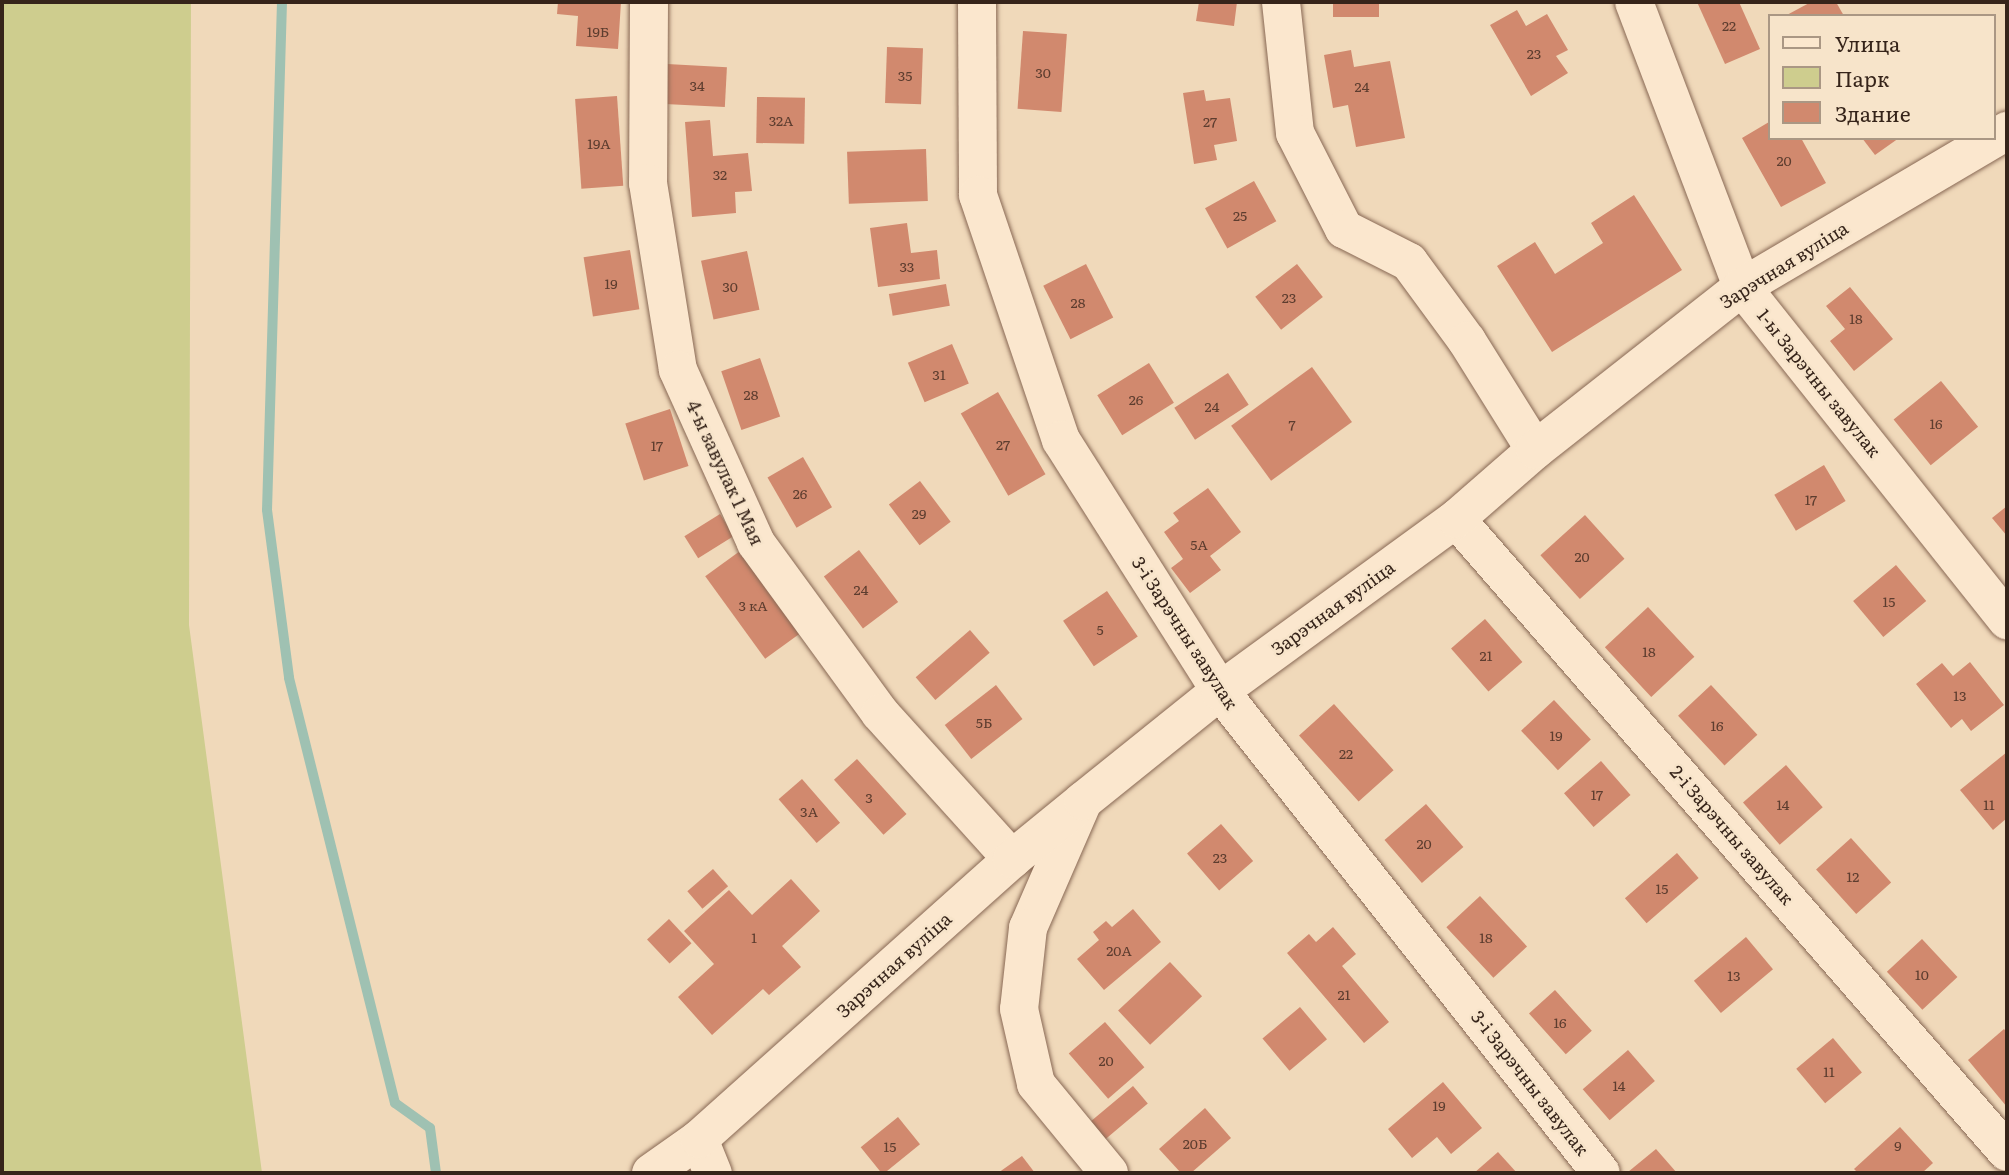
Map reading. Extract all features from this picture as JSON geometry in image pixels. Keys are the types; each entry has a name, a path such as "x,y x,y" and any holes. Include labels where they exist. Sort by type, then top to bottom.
{"street":[{"name":"4-ы завулак 1 Мая","path":"649,2 648,183 678,370 756,544 880,713 1012,859"},
{"name":"3-і Зарэчны завулак","path":"977,2 978,195 1061,440 1220,691 1601,1173"},
{"path":"1281,2 1295,133 1344,229 1409,262 1467,341 1535,450"},
{"name":"1-ы Зарэчны завулак","path":"1634,2 1742,287 2007,620"},
{"name":"Зарэчная вуліца","path":"651,1173 706,1156 1012,859 1220,691 1456,519 1535,450 1742,287 1992,140"},
{"name":"2-і Зарэчны завулак","path":"1456,519 2007,1152"},
{"path":"1083,801 1028,928 1019,1009 1036,1084 1109,1173"}],"green space":[{"path":"2,2 191,2 189,625 262,1173 2,1173"}],"building":[{"path":"558,2 621,2 618,49 576,46 578,16 557,14"},
{"path":"1199,2 1237,2 1234,26 1196,21"},
{"path":"1333,2 1379,2 1379,17 1333,17"},
{"path":"1697,2 1739,2 1760,49 1725,64"},
{"path":"1811,2 1836,2 1843,14 1789,14"},
{"path":"1517,10 1526,26 1547,14 1568,50 1556,56 1568,73 1531,96 1490,25"},
{"path":"1023,31 1067,34 1061,112 1018,109"},
{"path":"887,47 923,48 921,104 885,103"},
{"path":"1351,50 1354,67 1390,61 1405,138 1356,147 1348,105 1333,108 1324,55"},
{"path":"667,64 727,67 725,107 665,104"},
{"path":"1204,90 1206,101 1230,98 1237,141 1214,145 1217,160 1194,164 1183,93"},
{"path":"617,96 623,186 581,189 575,99"},
{"path":"757,97 805,98 804,144 756,143"},
{"path":"710,120 713,156 748,153 752,191 735,192 736,213 692,217 685,122"},
{"path":"1768,123 1768,140 1802,140 1826,183 1781,207 1742,138"},
{"path":"1864,140 1896,140 1875,155"},
{"path":"926,149 928,201 849,204 847,152"},
{"path":"1254,181 1276,221 1227,248 1205,208"},
{"path":"1634,195 1682,270 1552,352 1497,266 1535,242 1555,274 1603,243 1591,223"},
{"path":"907,223 911,253 937,250 940,279 878,287 870,228"},
{"path":"630,250 639,309 593,317 584,257"},
{"path":"747,251 759,310 714,319 701,261"},
{"path":"1086,264 1113,317 1070,339 1043,286"},
{"path":"1297,264 1323,297 1281,330 1255,297"},
{"path":"946,284 950,306 893,316 889,294"},
{"path":"1850,287 1893,339 1854,371 1830,341 1845,329 1826,306"},
{"path":"952,344 969,384 925,402 908,363"},
{"path":"760,358 780,417 741,430 721,371"},
{"path":"1149,363 1174,403 1122,435 1097,395"},
{"path":"1312,367 1352,422 1271,481 1231,426"},
{"path":"1228,373 1249,405 1195,440 1174,408"},
{"path":"1941,381 1978,427 1931,465 1894,419"},
{"path":"998,392 1046,474 1008,496 961,414"},
{"path":"670,409 689,466 644,481 625,424"},
{"path":"803,457 832,507 796,528 767,477"},
{"path":"1824,465 1846,501 1796,531 1774,495"},
{"path":"920,481 951,522 920,545 889,504"},
{"path":"1208,488 1241,532 1210,556 1221,570 1190,593 1171,568 1183,559 1164,532 1179,521 1173,513"},
{"path":"2007,506 2007,536 1992,518"},
{"path":"720,514 734,536 698,558 684,536"},
{"path":"1585,515 1624,559 1580,599 1540,555"},
{"path":"859,550 898,602 863,628 824,576"},
{"path":"740,551 800,634 765,659 705,576"},
{"path":"1896,565 1926,601 1883,637 1853,601"},
{"path":"1107,591 1138,637 1094,666 1063,621"},
{"path":"1648,607 1694,657 1651,697 1605,647"},
{"path":"1485,619 1522,662 1488,692 1451,649"},
{"path":"970,630 990,653 935,700 916,677"},
{"path":"1970,662 2004,705 1971,731 1962,719 1951,728 1916,684 1942,663 1953,676"},
{"path":"996,685 1022,719 971,759 945,725"},
{"path":"1711,685 1757,735 1724,765 1678,716"},
{"path":"1554,700 1591,739 1558,770 1521,731"},
{"path":"1334,704 1394,770 1359,802 1299,735"},
{"path":"2007,752 2007,818 1993,830 1960,790"},
{"path":"857,759 907,814 883,835 834,780"},
{"path":"1601,761 1631,795 1594,827 1564,793"},
{"path":"1786,765 1823,807 1780,845 1743,802"},
{"path":"802,779 840,823 817,843 779,799"},
{"path":"1426,804 1463,847 1422,883 1384,840"},
{"path":"1221,824 1253,861 1219,891 1187,854"},
{"path":"1851,838 1891,883 1856,914 1816,869"},
{"path":"1677,853 1699,878 1647,923 1625,898"},
{"path":"713,869 728,886 702,909 687,891"},
{"path":"791,879 820,911 782,946 801,967 769,995 763,989 712,1035 678,997 714,964 684,931 729,890 752,915"},
{"path":"1480,896 1527,946 1493,978 1446,927"},
{"path":"1133,909 1161,942 1104,990 1077,959 1099,940 1093,932 1106,921 1112,927"},
{"path":"669,919 692,943 670,964 647,939"},
{"path":"1333,927 1356,954 1342,966 1389,1022 1364,1043 1287,953 1309,934 1316,942"},
{"path":"1746,937 1773,969 1721,1013 1694,981"},
{"path":"1922,939 1957,977 1922,1010 1887,972"},
{"path":"1170,962 1202,996 1150,1045 1118,1010"},
{"path":"1555,990 1592,1031 1566,1054 1529,1013"},
{"path":"1300,1007 1327,1039 1289,1071 1262,1038"},
{"path":"1105,1022 1144,1067 1108,1099 1069,1053"},
{"path":"2004,1029 2007,1033 2007,1107 1968,1060"},
{"path":"1833,1038 1862,1072 1825,1103 1796,1069"},
{"path":"1628,1050 1655,1081 1610,1120 1583,1089"},
{"path":"1443,1082 1482,1128 1451,1154 1437,1137 1412,1158 1388,1129"},
{"path":"1133,1086 1148,1104 1106,1139 1091,1121"},
{"path":"1205,1108 1231,1138 1191,1173 1181,1173 1159,1149"},
{"path":"898,1117 920,1144 884,1173 882,1173 861,1147"},
{"path":"1900,1127 1933,1163 1922,1173 1858,1173 1854,1169"},
{"path":"1656,1149 1677,1173 1628,1172"},
{"path":"1498,1152 1517,1173 1474,1173"},
{"path":"1022,1156 1035,1173 998,1173"}],"waterway":[{"path":"282,2 267,510 289,678 395,1103 430,1128 436,1173"}]}
